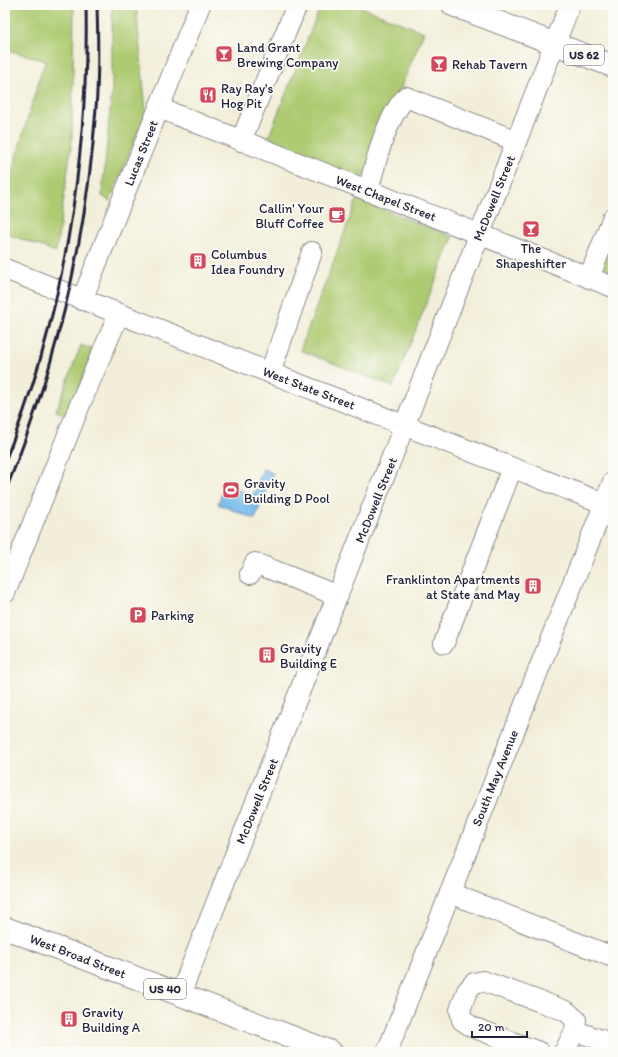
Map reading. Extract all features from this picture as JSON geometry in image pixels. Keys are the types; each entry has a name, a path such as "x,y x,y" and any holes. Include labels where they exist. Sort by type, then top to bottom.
{"main road":[{"name":"US 62","path":"453,5 613,66"},
{"name":"West Broad Street","path":"5,928 327,1051"}],"street":[{"name":"Lucas Street","path":"82,300 200,5"},
{"path":"241,141 297,5"},
{"name":"McDowell Street","path":"180,995 570,5"},
{"path":"368,191 379,151 398,106 406,97 516,142"},
{"name":"West Chapel Street","path":"159,108 613,287"},
{"path":"589,278 613,217"},
{"path":"270,373 312,252"},
{"name":"West State Street","path":"5,269 608,506"},
{"path":"5,593 81,402 119,314"},
{"path":"444,642 512,468"},
{"name":"South May Avenue","path":"387,1052 450,893 608,506 613,482"},
{"path":"250,574 255,564 338,596"},
{"path":"450,893 613,957"},
{"path":"539,1052 472,1027 462,1020 460,1010 467,991 474,983 483,981 566,1011 576,1020 575,1031 564,1052"},
{"path":"575,1031 613,1044"}],"green space":[{"path":"5,5 74,5 72,141 56,252 5,233 5,195 46,61 5,49"},
{"path":"112,5 136,5 146,112 110,201 102,196 112,89"},
{"path":"321,5 356,5 424,32 362,180 267,141"},
{"path":"357,199 453,237 393,387 300,350"},
{"path":"613,218 613,279 592,271"},
{"path":"81,345 94,350 68,416 56,411"}],"water":[{"name":"Gravity Building D Pool","path":"263,469 273,473 255,519 218,504 225,485 253,495"}],"railway":[{"path":"5,461 25,407 43,351 57,294 68,237 77,179 83,120 86,62 86,5"},
{"path":"5,492 39,399 66,304 76,255 92,157 98,69 97,5"}],"place":[{"name":"Land Grant Brewing Company","path":"224,54"},
{"name":"Rehab Tavern","path":"439,64"},
{"name":"Ray Ray's Hog Pit","path":"208,95"},
{"name":"Callin' Your Bluff Coffee","path":"337,215"},
{"name":"The Shapeshifter","path":"531,229"},
{"name":"Columbus Idea Foundry","path":"198,261"},
{"name":"Gravity Building D Pool","path":"231,490"},
{"name":"Franklinton Apartments at State and May","path":"533,586"},
{"name":"Parking","path":"138,615"},
{"name":"Gravity Building E","path":"267,655"},
{"name":"Gravity Building A","path":"69,1019"}]}
